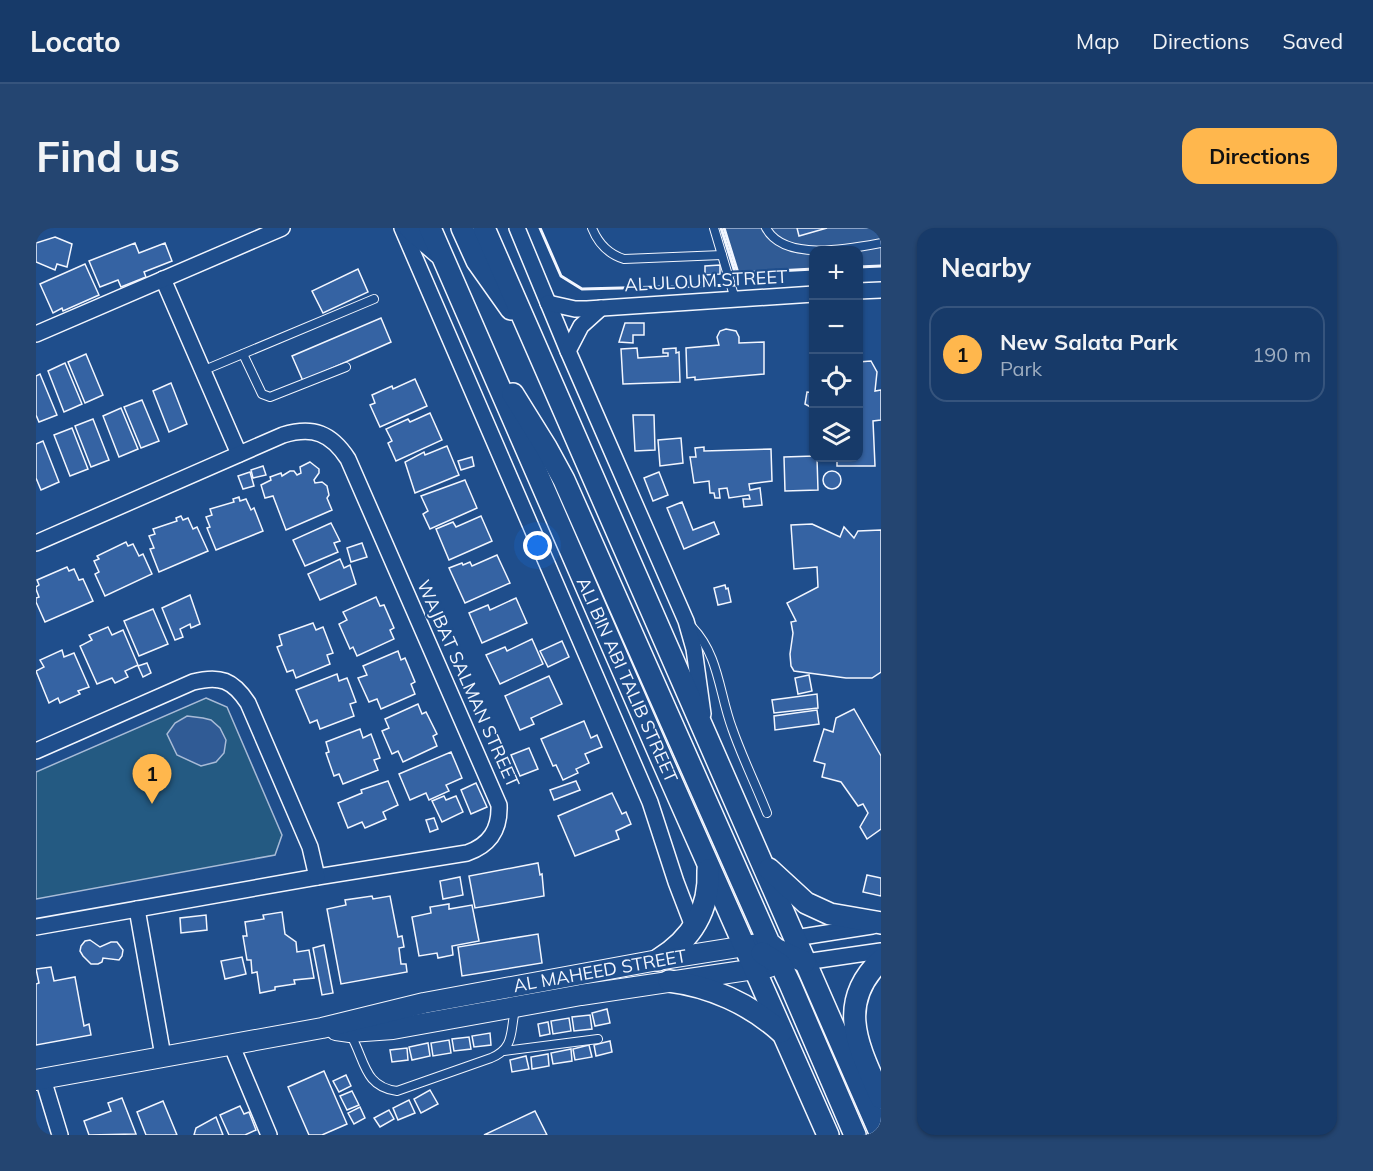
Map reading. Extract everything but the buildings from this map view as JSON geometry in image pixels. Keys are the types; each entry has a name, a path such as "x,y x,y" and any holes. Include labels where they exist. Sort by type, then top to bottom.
{"main road":[{"path":"410,228 420,239 442,255"},
{"name":"ALI BIN ABI TALIB STREET","path":"430,228 827,1134"},
{"path":"462,228 477,261 492,285 526,325"},
{"path":"484,228 881,1135"},
{"path":"483,349 528,418 564,480 769,943 776,949 805,962"},
{"path":"762,863 806,903 830,914 881,924"},
{"path":"658,960 678,946 694,929 707,898 708,864"},
{"path":"744,946 768,956 781,965 855,1135"},
{"path":"881,960 860,988 855,1005 854,1021 856,1038 881,1098"},
{"path":"669,981 703,988 736,1001 769,1021 783,1034"}],"street":[{"path":"36,334 282,228"},
{"name":"ALI BIN ABI TALIB STREET","path":"402,228 650,802 694,929"},
{"path":"517,228 686,621 694,649 707,737"},
{"path":"163,279 239,454"},
{"path":"863,291 881,290"},
{"name":"AL ULOUM STREET","path":"548,303 575,309 809,294"},
{"name":"AL ULOUM STREET","path":"568,351 581,326 601,308"},
{"name":"WAJBAT SALMAN STREET","path":"36,543 239,454 298,431 313,431 328,436 340,446 348,459 499,804 500,818 497,830 489,841 479,849 467,853 36,927"},
{"path":"36,751 193,682 209,678 225,681 239,690 248,703 310,847 317,877"},
{"path":"137,909 164,1056"},
{"name":"AL MAHEED STREET","path":"40,1079 322,1028 413,1005 658,960 881,924"},
{"name":"AL MAHEED STREET","path":"322,1028 350,1032 419,1025 669,981 881,951"},
{"path":"231,1044 270,1135"},
{"path":"40,1079 60,1135"}],"lane":[{"path":"592,228 606,249 614,256 624,259 722,255"},
{"path":"714,228 735,299"},
{"path":"766,228 771,238 785,247 804,250 881,243"},
{"path":"202,371 374,299"},
{"path":"243,354 262,394 266,397 346,367"},
{"path":"686,621 704,642 715,667 732,730 767,813"},
{"path":"697,678 704,670 715,667"},
{"path":"504,1051 508,1045 516,1007"},
{"path":"350,1032 362,1063 378,1086 397,1091 491,1058 504,1051 598,1039"}],"shaded area":[{"path":"724,228 881,228 881,266 863,267 863,246 809,246 809,269 738,273"},
{"path":"206,698 227,707 282,835 275,855 36,899 36,772"},
{"path":"187,716 211,720 220,728 226,740 224,753 216,762 201,766 177,755 167,734 175,723"}],"wall":[{"path":"540,228 561,276 582,289 739,285 721,228"},
{"path":"724,228 738,273 809,269"},
{"path":"863,267 881,266"}],"place":[{"name":"New Salata Park","path":"152,804"}]}
